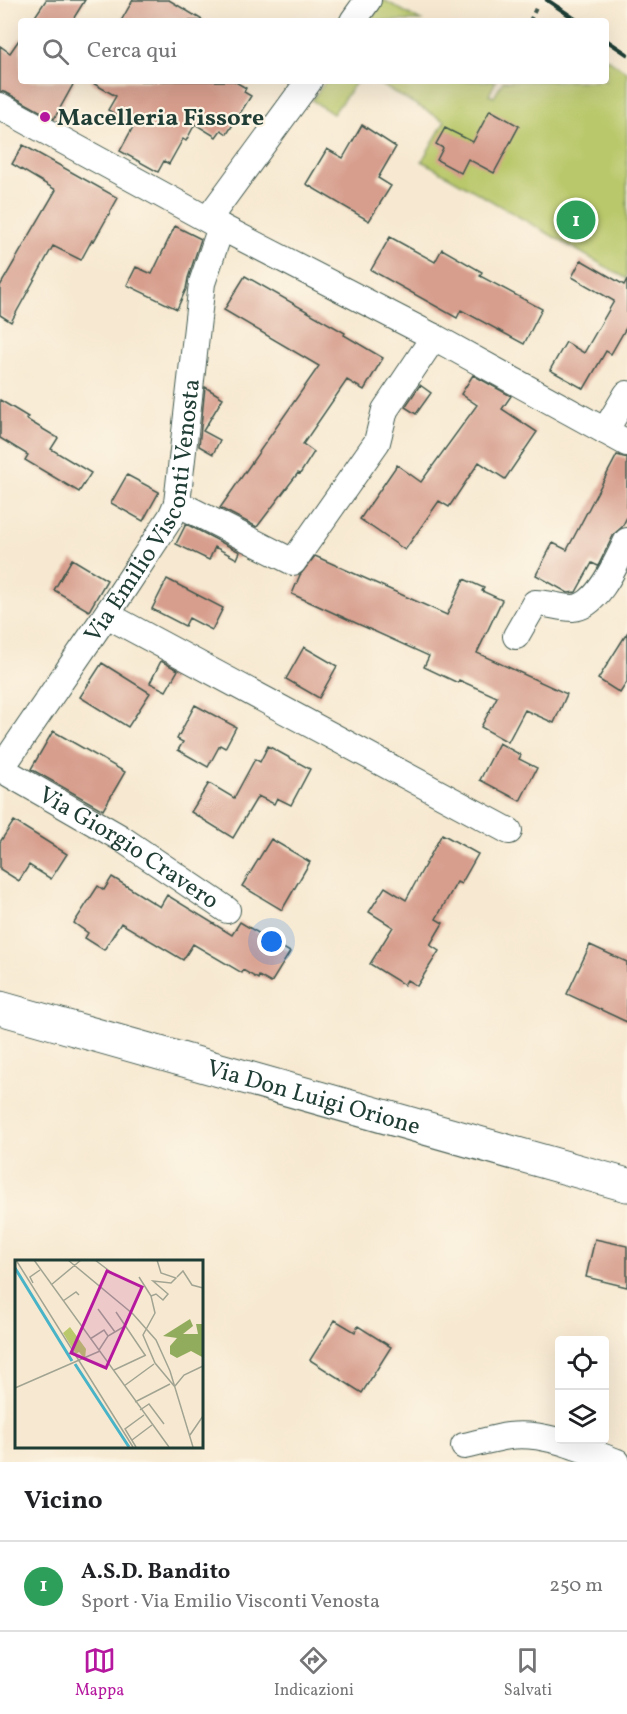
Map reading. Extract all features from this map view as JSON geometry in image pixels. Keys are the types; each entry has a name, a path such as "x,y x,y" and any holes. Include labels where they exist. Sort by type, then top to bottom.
{"main road":[{"name":"Via Don Luigi Orione","path":"0,1008 627,1185"}],"street":[{"path":"355,18 368,0"},
{"name":"Via Emilio Visconti Venosta","path":"1,770 171,517 177,502 202,283 214,223 307,84"},
{"path":"0,106 214,223 434,337 627,443"},
{"path":"177,502 293,562 377,442 385,410 434,337"},
{"path":"605,431 627,394"},
{"path":"516,636 535,603 573,608 592,600 614,569 627,541"},
{"path":"106,615 509,831"},
{"name":"Via Giorgio Cravero","path":"1,770 119,837 227,910"},
{"path":"464,1446 510,1436 537,1436 571,1445 617,1462"}],"path":[{"path":"531,18 536,8"}],"green space":[{"path":"384,0 416,18 371,18"},
{"path":"609,60 627,72 627,279 422,161 445,121 379,84 494,84 489,95 494,97 501,84 609,84"},
{"path":"324,84 355,84 333,114 312,100"}],"building":[{"path":"46,0 85,0 74,18 34,18"},
{"path":"133,0 169,0 199,18 123,18"},
{"path":"18,41 18,84 73,84 54,119 0,91 0,46 10,53"},
{"path":"94,84 239,84 246,88 244,92 251,96 227,134 221,130 216,137 195,124 186,141 183,139 169,164 164,161 158,172 120,151 134,125 108,110 116,96"},
{"path":"490,110 519,126 494,173 468,159 461,173 437,160 443,148 436,144 445,128 473,142"},
{"path":"362,125 396,147 378,178 391,186 369,221 306,184 327,149 343,158"},
{"path":"23,145 118,198 81,260 53,246 11,322 0,315 0,286 56,190 12,164"},
{"path":"175,226 201,239 186,289 177,309 127,285 136,267 152,274"},
{"path":"390,237 435,262 442,249 482,272 480,276 542,309 524,344 461,310 457,318 371,270"},
{"path":"581,260 624,285 627,279 627,326 611,354 606,351 584,389 550,370 566,342 584,353 614,301 572,277"},
{"path":"245,276 345,333 344,335 383,358 364,390 347,380 303,444 314,452 300,474 298,473 257,527 220,508 319,366 224,310"},
{"path":"473,375 511,396 502,409 537,432 505,479 479,462 449,507 439,501 405,550 360,519 397,465 421,482 477,405 461,394"},
{"path":"420,385 431,393 416,414 405,407"},
{"path":"205,387 223,398 203,431 220,440 213,454 199,446"},
{"path":"0,400 58,438 51,449 91,473 79,492 25,460 28,455 0,438"},
{"path":"617,455 627,458 627,517 622,527 614,534 598,566 592,563 576,592 568,593 536,575 553,543 567,550"},
{"path":"127,475 159,492 143,521 111,503"},
{"path":"186,524 240,552 237,559 215,547 209,560 176,544"},
{"path":"315,556 447,615 464,579 502,600 477,653 567,694 554,723 525,710 508,742 481,727 497,697 459,680 458,683 424,667 429,656 292,594 300,575"},
{"path":"72,559 107,580 89,611 54,590"},
{"path":"167,579 223,608 212,630 189,618 185,626 152,609"},
{"path":"627,633 627,682 620,693 598,679"},
{"path":"304,647 337,666 319,698 286,679"},
{"path":"161,661 178,670 166,691 150,683"},
{"path":"102,663 150,693 128,727 80,697"},
{"path":"195,705 236,727 225,748 220,745 208,767 178,750 183,742 177,739"},
{"path":"53,731 125,772 103,810 31,769"},
{"path":"499,743 521,755 519,759 537,768 520,801 480,780"},
{"path":"268,746 310,769 291,805 277,798 274,804 258,796 233,838 191,812 209,783 234,798 255,759 260,762"},
{"path":"14,821 67,854 51,879 29,865 19,881 0,869 0,842"},
{"path":"442,834 478,854 461,884 457,882 436,919 443,923 430,945 439,951 417,986 407,980 404,985 370,964 393,927 369,912 385,887 406,900"},
{"path":"271,839 310,862 282,910 242,886"},
{"path":"112,877 160,907 167,895 232,935 240,922 290,952 271,983 259,976 258,979 243,970 242,973 193,944 183,960 121,923 104,950 85,938 88,933 74,923 98,886 104,890"},
{"path":"590,945 627,962 627,1022 567,994"},
{"path":"595,1239 627,1246 627,1287 586,1277"},
{"path":"335,1320 355,1332 358,1326 391,1347 362,1393 310,1360"}],"railway":[{"path":"547,0 574,18"},
{"path":"609,42 627,54"}],"place":[{"name":"Macelleria Fissore","path":"45,117"},
{"name":"A.S.D. Bandito","path":"576,220"}]}
